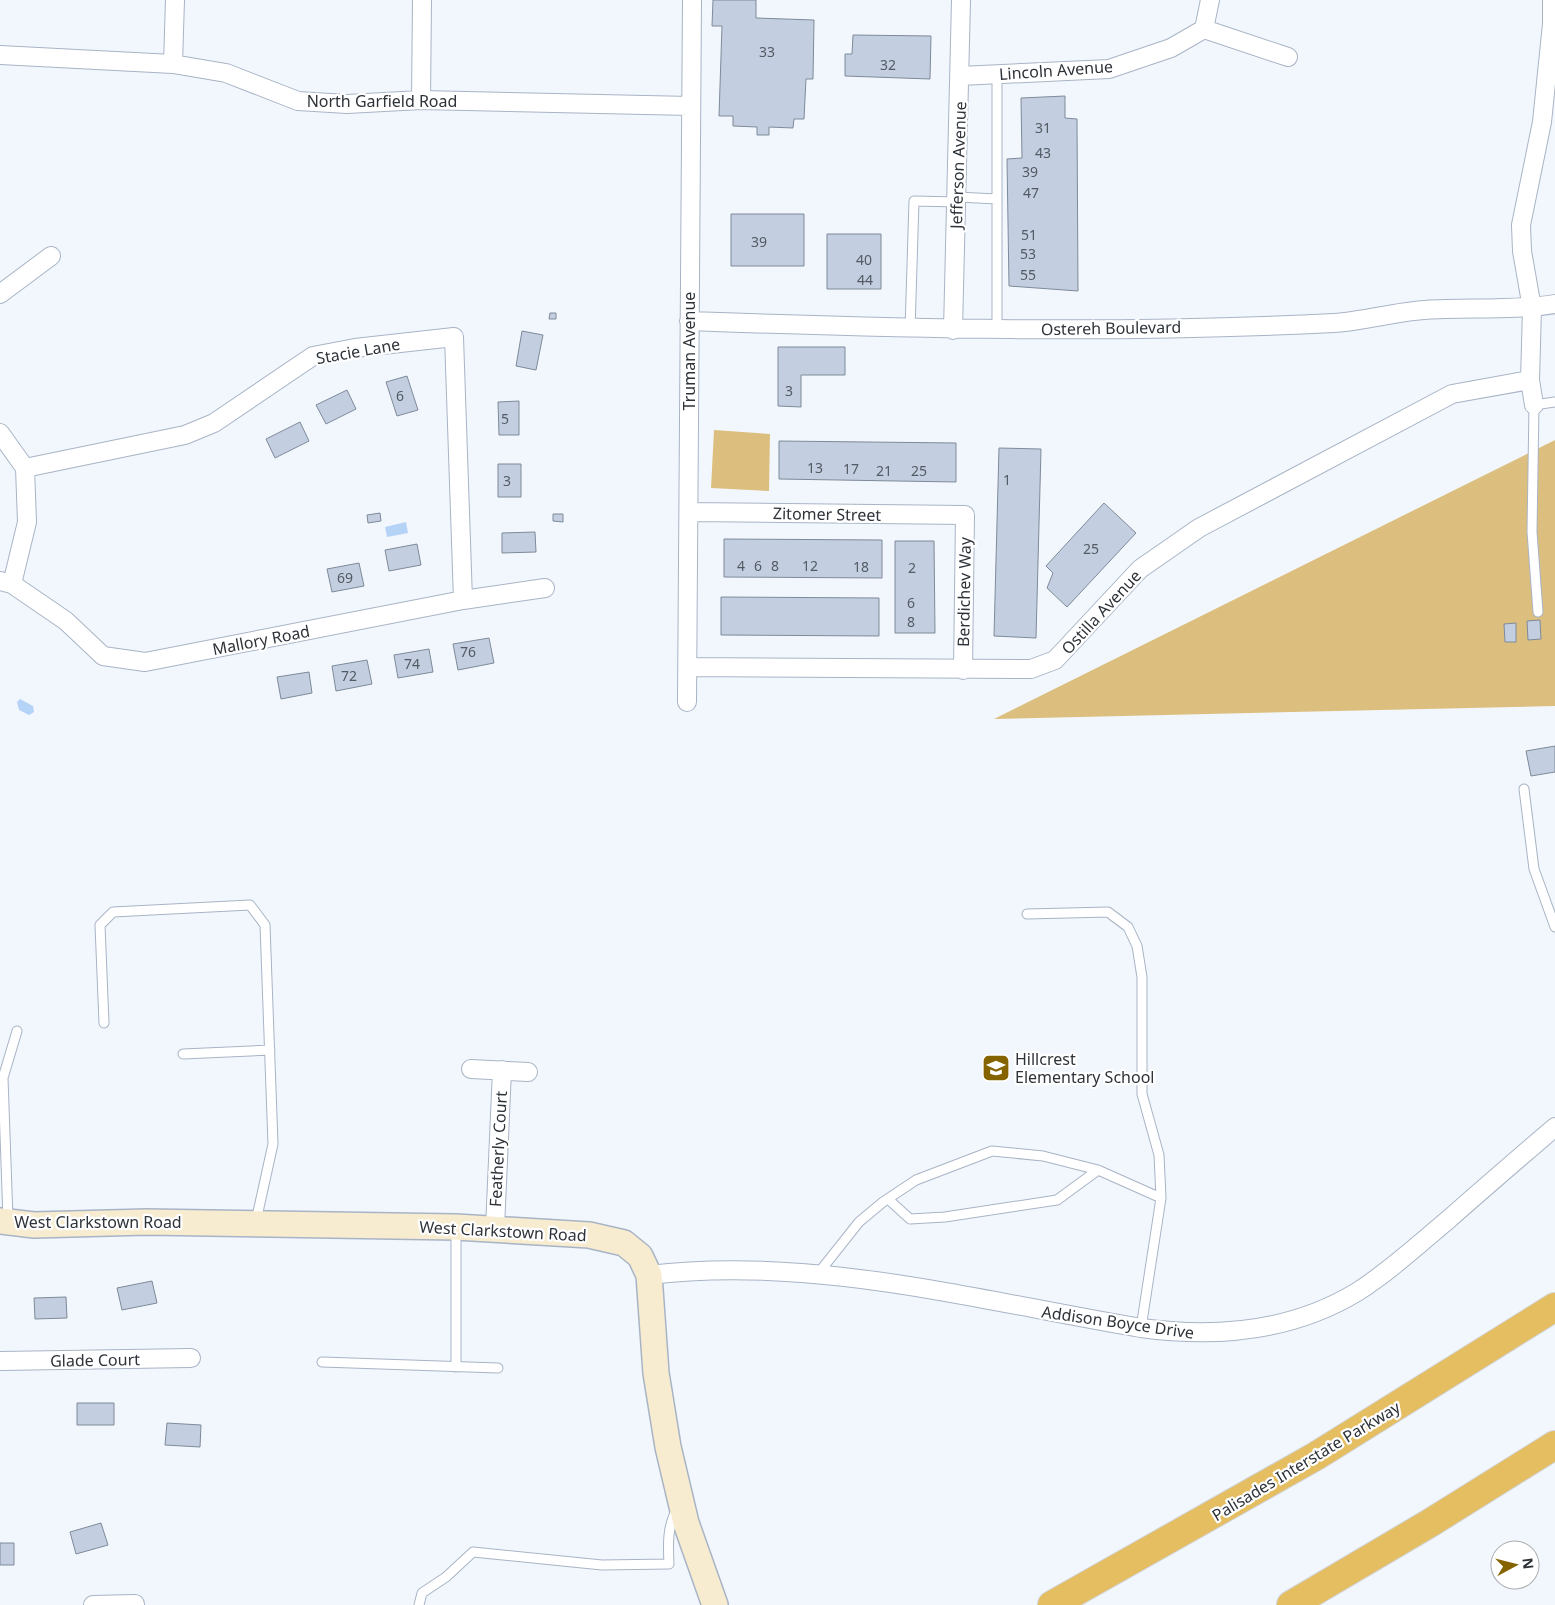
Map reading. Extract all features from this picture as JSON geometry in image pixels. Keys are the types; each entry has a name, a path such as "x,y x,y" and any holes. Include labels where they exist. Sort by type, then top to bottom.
{"highway":[{"name":"Palisades Interstate Parkway","path":"1052,1605 1316,1456 1555,1307"},
{"path":"1291,1605 1430,1524 1555,1446"}],"street":[{"path":"173,64 175,0"},
{"path":"421,100 422,0"},
{"name":"Truman Avenue","path":"687,702 692,0"},
{"name":"Jefferson Avenue","path":"953,330 960,76 960,0"},
{"path":"1210,0 1204,29 1288,57"},
{"path":"1534,406 1530,380 1532,308 1522,251 1521,225 1542,122 1552,24 1552,0"},
{"name":"Lincoln Avenue","path":"960,76 1110,69 1171,48 1204,29"},
{"name":"North Garfield Road","path":"0,55 49,56 173,64 226,73 298,100 347,104 421,100 691,106"},
{"path":"0,294 51,256"},
{"name":"Ostereh Boulevard","path":"689,321 910,330 997,330 1336,323 1423,310 1532,308 1555,304"},
{"name":"Stacie Lane","path":"25,468 185,435 214,423 313,356 355,348 454,337 464,600"},
{"name":"Ostilla Avenue","path":"688,666 963,670 1031,669 1055,660 1140,569 1199,528 1452,394 1530,380"},
{"path":"0,433 25,468 27,522 6,582"},
{"name":"Zitomer Street","path":"689,512 965,515"},
{"name":"Berdichev Way","path":"963,670 965,515"},
{"name":"Mallory Road","path":"6,582 66,620 103,656 145,662 464,600 545,588"},
{"name":"Featherly Court","path":"472,1069 528,1072"},
{"name":"Featherly Court","path":"495,1228 502,1070"},
{"name":"Addison Boyce Drive","path":"649,1275 723,1269 816,1275 938,1292 1141,1328 1183,1333 1239,1331 1298,1318 1357,1292 1407,1254 1555,1128"},
{"name":"West Clarkstown Road","path":"4,1222 34,1225 147,1222 495,1228 589,1235 617,1240 630,1246 640,1256 649,1275 661,1407 681,1504 716,1605"},
{"name":"Glade Court","path":"0,1360 191,1358"},
{"path":"93,1605 136,1604"}],"lane":[{"path":"997,74 997,330"},
{"path":"910,330 914,201 997,199"},
{"path":"1538,612 1532,532 1534,406 1555,402"},
{"path":"1524,789 1534,869 1555,927"},
{"path":"104,1023 100,925 113,912 250,906 265,925 273,1144 255,1224"},
{"path":"1026,914 1108,912 1128,927 1137,946 1142,977 1142,1094 1159,1155 1161,1198 1141,1328"},
{"path":"4,1222 3,1078 17,1032"},
{"path":"183,1054 270,1050"},
{"path":"816,1275 859,1222 888,1199 916,1180 992,1151 1043,1156 1098,1170 1161,1198"},
{"path":"888,1199 910,1219 945,1217 1057,1200 1098,1170"},
{"path":"456,1227 456,1367"},
{"path":"322,1362 498,1368"},
{"path":"419,1605 422,1593 446,1577 473,1552 602,1565 669,1564 671,1521 681,1504"}],"shaded area":[{"path":"714,430 770,434 769,491 711,488"},
{"path":"1555,440 1555,706 994,719"}],"water":[{"path":"406,522 408,533 387,537 385,527"},
{"path":"20,699 33,706 34,712 29,715 19,710 17,702"}],"building":[{"path":"713,0 756,0 756,18 814,20 813,79 806,79 804,119 794,119 793,128 769,127 769,135 757,135 757,127 733,126 733,116 719,116 722,26 712,26"},
{"path":"853,35 931,36 930,79 845,76 845,54 852,54"},
{"path":"1065,96 1065,118 1077,119 1078,291 1009,286 1007,159 1022,158 1021,98"},
{"path":"731,214 804,214 804,266 731,266"},
{"path":"827,234 881,234 881,289 827,289"},
{"path":"550,313 556,313 556,319 549,319"},
{"path":"522,331 543,335 536,370 516,366"},
{"path":"778,347 845,347 845,375 801,375 801,407 778,406"},
{"path":"407,376 418,410 397,416 386,382"},
{"path":"347,390 356,409 326,424 316,405"},
{"path":"519,401 519,435 499,435 498,402"},
{"path":"300,422 309,441 275,458 266,439"},
{"path":"779,441 956,443 956,482 779,479"},
{"path":"999,448 1041,449 1036,638 994,636"},
{"path":"498,464 521,464 521,497 498,497"},
{"path":"1104,503 1136,533 1067,607 1047,588 1053,573 1046,566"},
{"path":"380,513 381,521 368,523 367,515"},
{"path":"553,514 563,514 563,522 553,521"},
{"path":"535,532 536,552 502,553 502,533"},
{"path":"724,539 882,540 882,578 724,577"},
{"path":"895,541 934,541 935,633 895,633"},
{"path":"417,544 421,565 389,571 385,550"},
{"path":"359,563 364,586 332,592 327,569"},
{"path":"721,597 879,598 879,636 721,635"},
{"path":"1540,620 1541,639 1528,640 1527,621"},
{"path":"1516,623 1516,642 1505,642 1504,624"},
{"path":"489,638 494,663 458,670 453,644"},
{"path":"429,649 433,672 398,678 394,655"},
{"path":"367,660 372,684 336,691 332,666"},
{"path":"309,672 312,693 281,699 277,677"},
{"path":"1555,746 1555,772 1531,776 1526,751"},
{"path":"152,1281 157,1303 122,1310 117,1288"},
{"path":"66,1297 67,1318 35,1319 34,1298"},
{"path":"77,1403 114,1403 114,1425 77,1425"},
{"path":"167,1423 201,1425 200,1447 165,1445"},
{"path":"101,1523 108,1545 76,1554 70,1532"},
{"path":"0,1543 14,1543 14,1565 0,1565"}],"place":[{"name":"Hillcrest Elementary School","path":"996,1068"}]}
